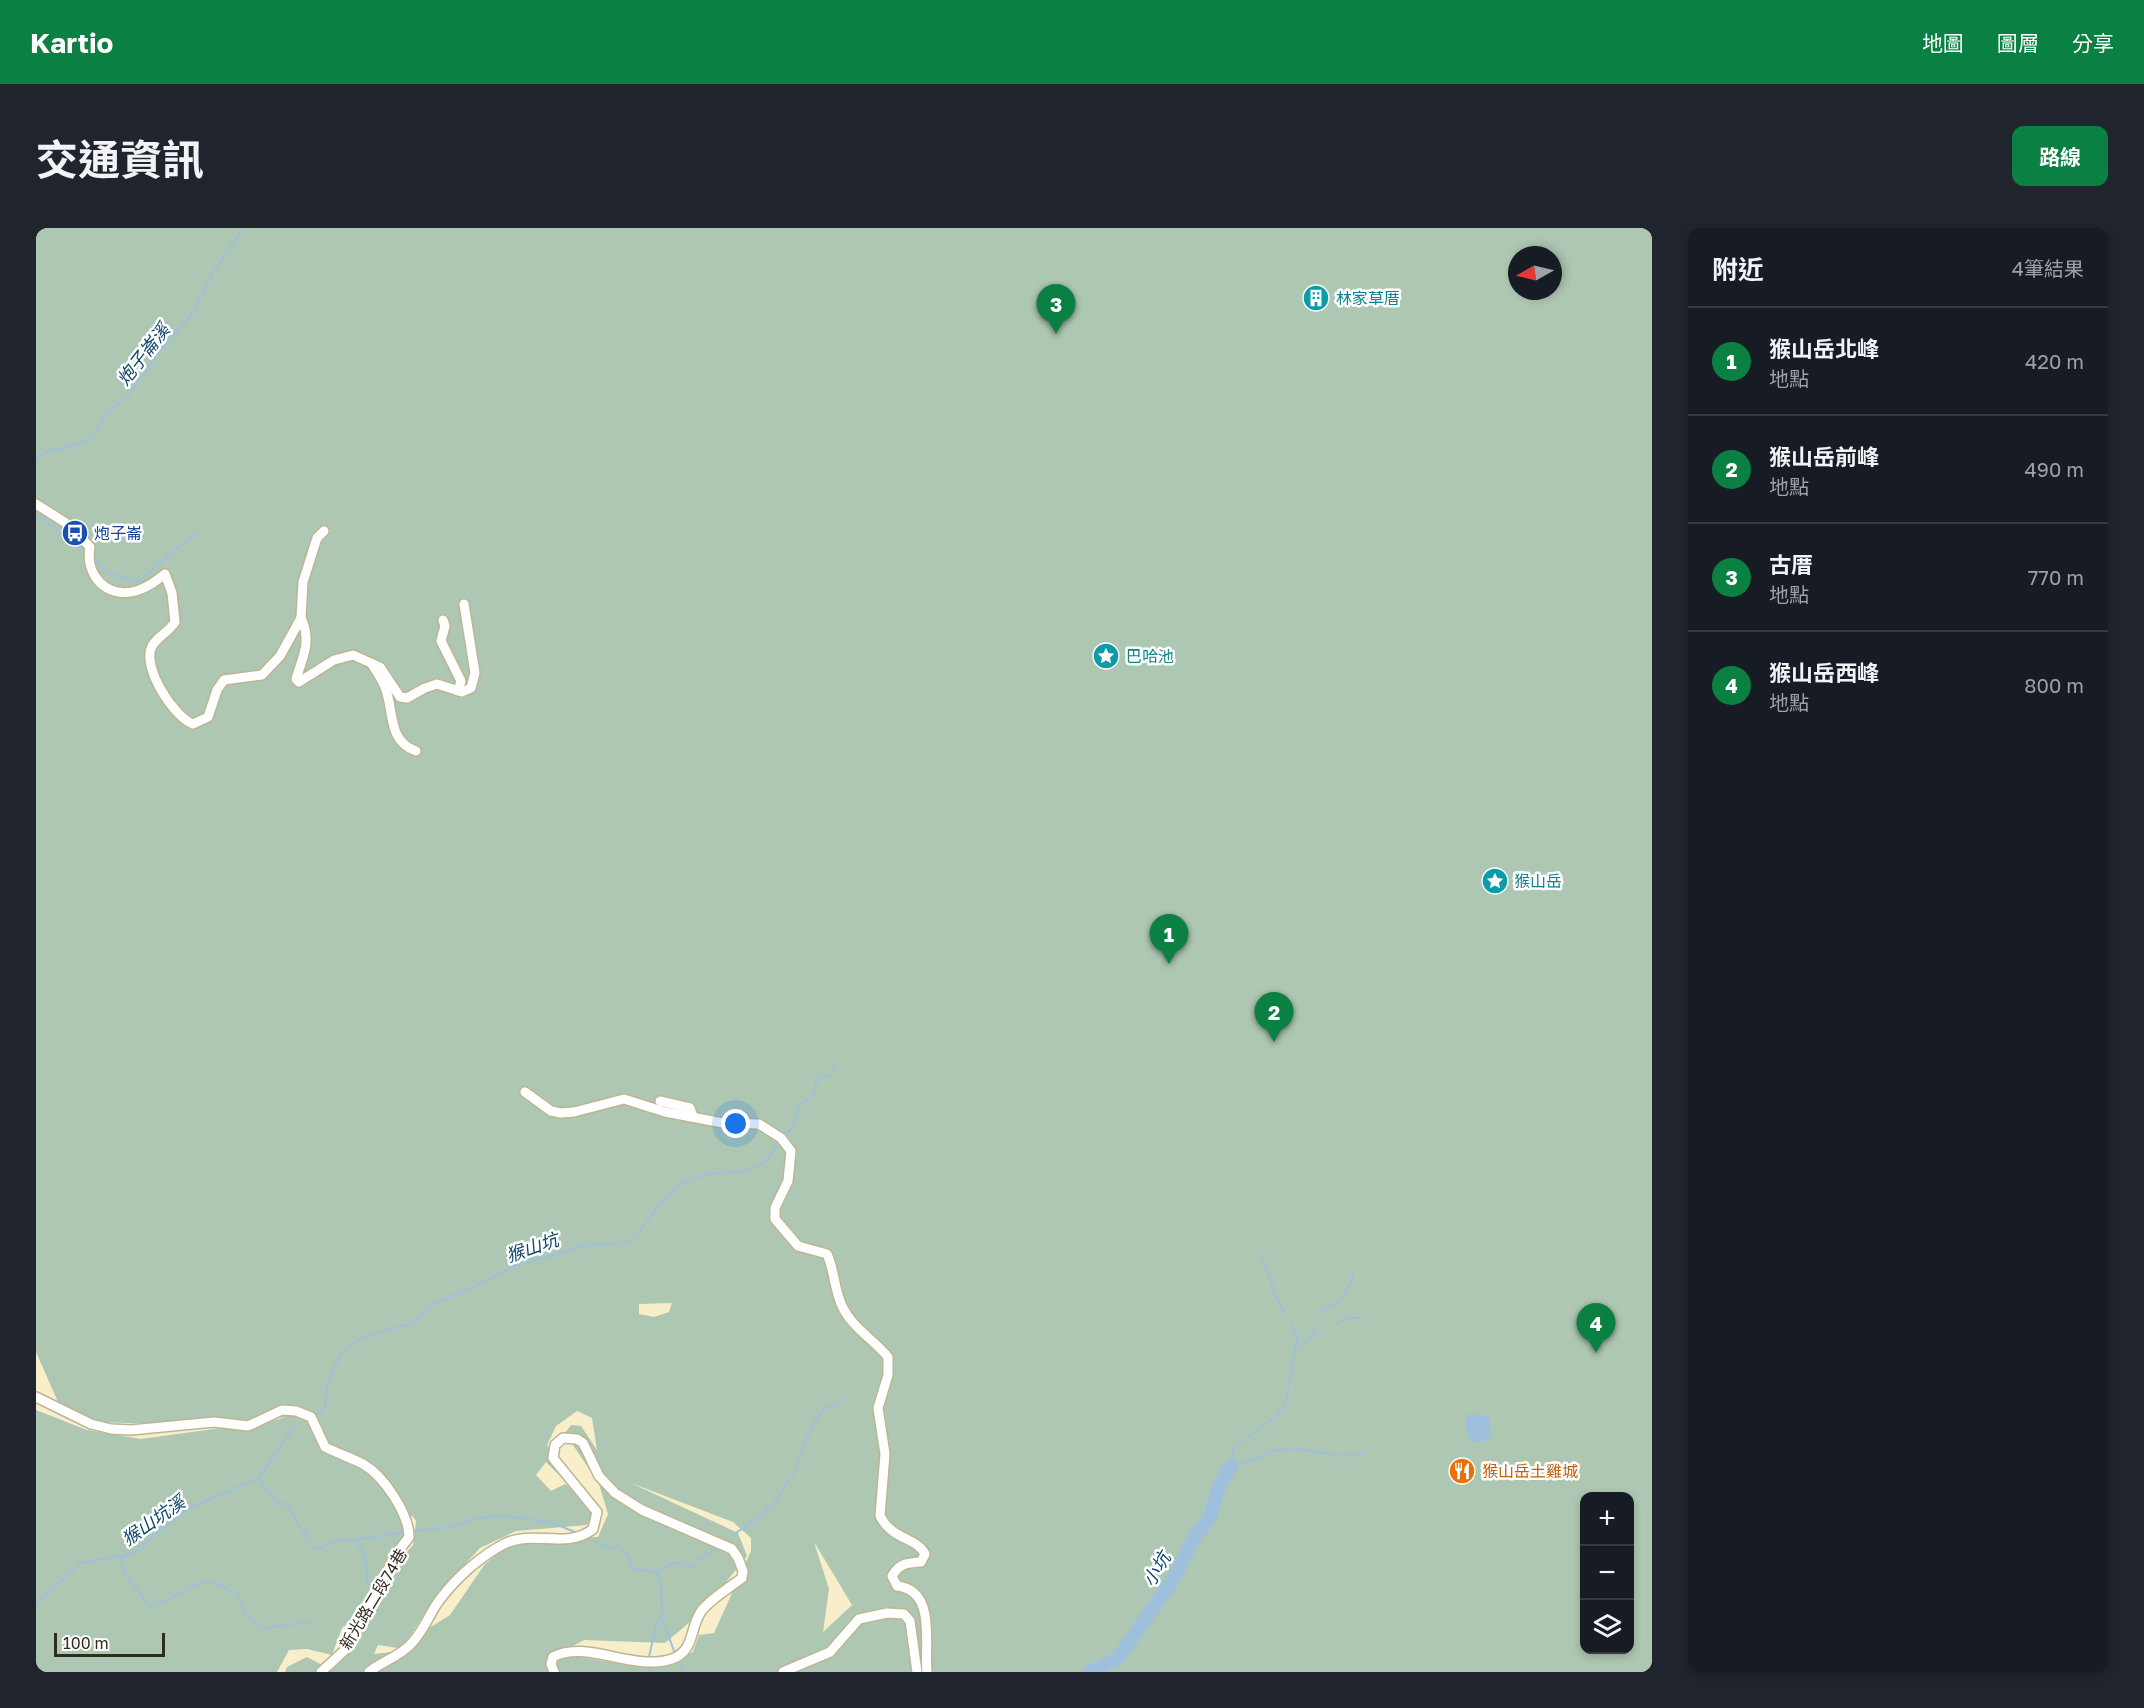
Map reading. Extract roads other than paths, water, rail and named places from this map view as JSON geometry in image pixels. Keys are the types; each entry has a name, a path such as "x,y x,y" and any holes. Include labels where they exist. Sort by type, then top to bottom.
{"street":[{"path":"36,504 84,539 90,547 87,561 92,574 103,585 118,592 135,591 165,574 172,593 175,622 152,647 149,664 158,686 190,723 198,723 208,717 217,690 225,680 253,678 269,670 280,656 301,618 303,582 318,538 324,531"},
{"path":"301,618 308,642 296,679 299,682 344,655 366,659 383,670 399,697 410,698 424,688 437,684 458,691 468,691 475,673 464,604"},
{"path":"443,620 445,626 441,641 461,681 458,691"},
{"path":"366,659 384,682 391,719 399,741 416,751"},
{"path":"525,1092 551,1110 561,1113 574,1112 624,1099 665,1112 723,1123 759,1124 781,1138 791,1151 785,1191 775,1208 775,1219 798,1246 826,1254 831,1263 836,1292 844,1311 888,1357 888,1375 878,1408 885,1454 880,1515 884,1524 896,1535 921,1546 925,1554 921,1562 904,1563 897,1567 892,1576 897,1586 912,1591 924,1607 927,1672"},
{"path":"660,1101 690,1108 693,1117"},
{"name":"新光路二段74巷","path":"36,1397 91,1424 131,1430 214,1422 248,1426 282,1410 296,1411 311,1417 325,1447 366,1466 385,1486 406,1516 409,1537 396,1554 346,1649 321,1672"},
{"path":"369,1672 405,1650 424,1628 447,1591 475,1563 506,1543 551,1537 577,1539 593,1529 597,1512 553,1458 555,1445 563,1438 571,1437 583,1443 599,1476 615,1493 642,1510 732,1550 743,1571 742,1578 703,1610 687,1650 672,1659 637,1664 596,1655 563,1653 553,1657 551,1665 554,1672"},
{"path":"783,1672 831,1652 859,1619 895,1613 904,1614 910,1621 916,1672"}],"water":[{"path":"1467,1414 1486,1415 1489,1418 1491,1436 1483,1442 1470,1442 1465,1422"}],"waterway":[{"name":"炮子崙溪","path":"36,459 47,451 70,447 88,440 108,413 129,395 160,351 192,314 213,272 241,232"},
{"path":"36,514 83,549"},
{"path":"94,557 106,573 138,582 198,531"},
{"name":"猴山坑溪","path":"833,1063 835,1071"},
{"name":"猴山坑溪","path":"787,1133 793,1127 800,1104 812,1097 818,1077 830,1076"},
{"name":"猴山坑","path":"318,1414 325,1407 327,1385 340,1354 360,1339 415,1322 435,1303 517,1265 573,1250 580,1245 626,1243 633,1238 666,1197 683,1183 704,1175 754,1168 766,1161 780,1142"},
{"path":"1259,1254 1267,1269 1277,1299 1285,1312"},
{"path":"1319,1311 1333,1305 1343,1296 1354,1270"},
{"path":"1337,1324 1347,1318 1361,1318"},
{"path":"1292,1324 1298,1338 1295,1346"},
{"path":"1311,1337 1315,1326"},
{"path":"1231,1466 1233,1449 1276,1416 1286,1402 1295,1348 1311,1337 1324,1334"},
{"path":"734,1534 776,1501 792,1477 819,1415 825,1409 843,1401"},
{"name":"猴山坑","path":"259,1478 295,1425"},
{"path":"1231,1466 1258,1458 1271,1451 1293,1448 1342,1456 1364,1454"},
{"name":"小坑","path":"1089,1672 1118,1658 1174,1578 1195,1536 1210,1517 1218,1489 1231,1466"},
{"path":"259,1478 277,1504 285,1503 313,1546 320,1549 334,1541 353,1540 363,1554 367,1582 373,1588"},
{"name":"猴山坑溪","path":"36,1604 81,1563 132,1554 187,1509 259,1478"},
{"path":"411,1531 455,1527 472,1519 504,1516 550,1522 575,1532"},
{"path":"353,1540 406,1532"},
{"path":"594,1542 610,1548 617,1546 629,1556 630,1568 656,1572 676,1562 693,1567 697,1560 718,1548"},
{"path":"121,1558 128,1578 149,1606 173,1597 191,1586 211,1583 223,1586 238,1595 245,1614 263,1628 309,1622"},
{"path":"649,1657 657,1621 662,1618 661,1583 656,1572"},
{"path":"662,1618 674,1651"},
{"path":"679,1661 683,1672"}],"place":[{"name":"林家草厝","path":"1316,298"},
{"name":"古厝","path":"1056,334"},
{"name":"炮子崙","path":"75,533"},
{"name":"巴哈池","path":"1106,656"},
{"name":"猴山岳","path":"1495,881"},
{"name":"猴山岳北峰","path":"1169,964"},
{"name":"猴山岳前峰","path":"1274,1042"},
{"name":"猴山岳西峰","path":"1596,1353"},
{"name":"猴山岳土雞城","path":"1462,1471"}]}
